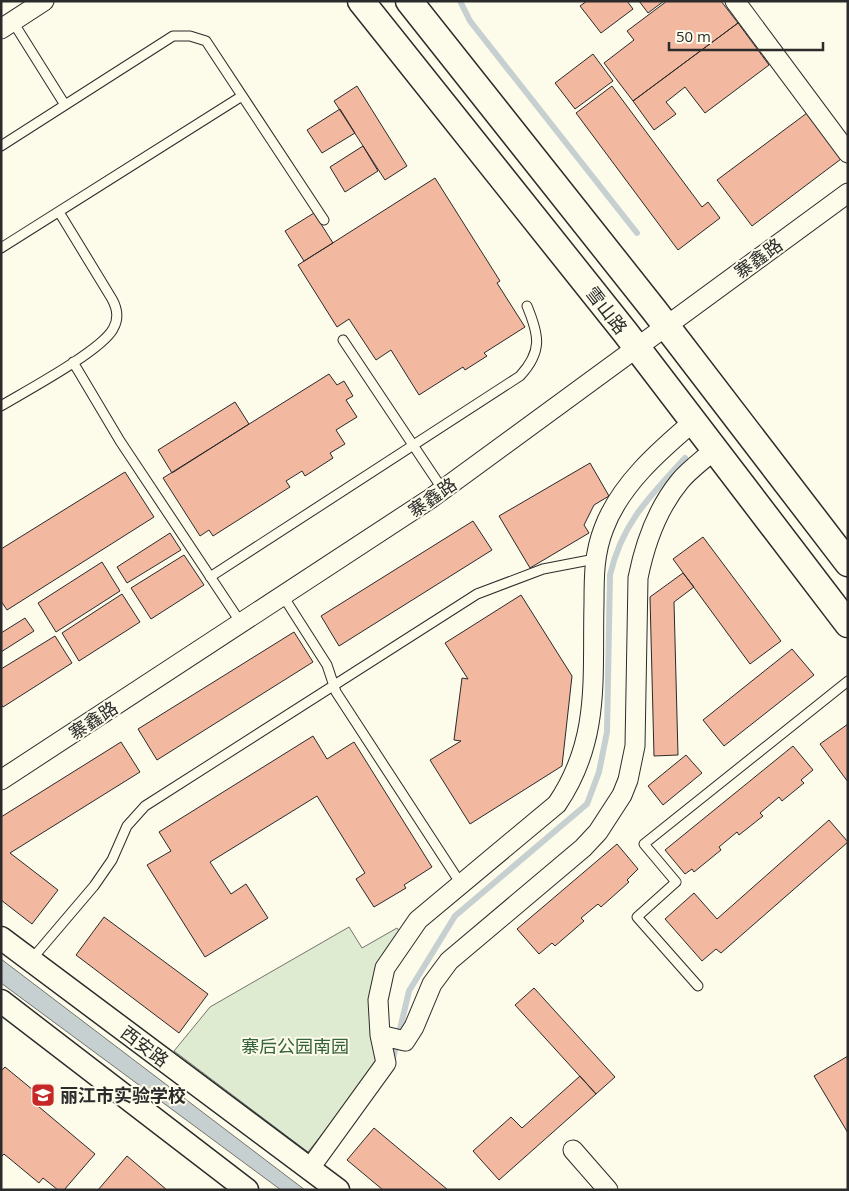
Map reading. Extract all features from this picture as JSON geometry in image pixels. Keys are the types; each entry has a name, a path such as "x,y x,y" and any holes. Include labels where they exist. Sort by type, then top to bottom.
{"main road":[{"name":"雪山路","path":"361,1 636,347 848,624"},
{"name":"雪山路","path":"408,1 666,325 848,563"}],"street":[{"path":"7,25 44,1"},
{"path":"735,1 848,153"},
{"name":"寨鑫路","path":"1,780 443,490 848,193"},
{"path":"310,1168 386,1063 380,1035 378,1000 385,968 418,920 557,804 578,769 587,741 591,716 595,559 601,534 612,510 656,454 693,422"},
{"path":"380,1035 405,1041 414,1027 432,984 449,961 583,848 598,832 622,795 628,780 634,746 638,578 643,553 652,530 671,493 681,480 714,450"},
{"name":"西安路","path":"1,938 338,1190"},
{"path":"1,1001 247,1190"},
{"path":"573,1150 608,1190"}],"lane":[{"path":"7,25 66,105"},
{"path":"1,146 174,36 206,41 324,220"},
{"path":"1,248 242,96"},
{"path":"1,406 88,353 112,330 117,313 112,298 59,212"},
{"path":"210,576 520,376 534,356 537,339 536,330 526,306"},
{"path":"343,340 443,490"},
{"path":"73,362 120,441 241,623"},
{"path":"31,961 94,886 112,860 127,826 145,806 477,594 543,569 595,559"},
{"path":"283,596 327,665 334,685 461,884"},
{"path":"698,986 637,917 676,882 644,844 848,681"}],"green space":[{"name":"寨后公园南园","path":"349,927 362,948 397,928 402,935 369,1007 372,1041 379,1062 308,1152 174,1051 210,1007"}],"shaded area":[{"path":"1,959 305,1190 281,1190 1,983"}],"building":[{"path":"587,1 627,1 633,9 601,33 580,6"},
{"path":"639,1 664,1 648,13"},
{"path":"667,1 721,1 738,23 633,101 604,63 634,40 627,31"},
{"path":"738,23 769,65 705,113 685,87 666,102 676,114 654,130 633,101"},
{"path":"593,54 613,81 575,109 555,83"},
{"path":"357,86 407,166 385,180 334,101"},
{"path":"612,86 702,207 708,202 720,218 678,250 576,113"},
{"path":"340,109 355,133 322,153 307,130"},
{"path":"807,113 841,159 752,226 717,180"},
{"path":"363,146 378,171 345,192 330,167"},
{"path":"435,178 500,281 497,283 525,327 484,353 487,356 465,370 463,367 419,395 391,350 376,360 349,319 337,327 298,265"},
{"path":"314,213 333,243 304,261 285,231"},
{"path":"329,374 337,385 344,381 353,396 346,400 357,417 336,430 345,444 330,453 333,458 305,476 302,471 286,481 290,487 213,536 209,530 200,536 163,478"},
{"path":"235,402 249,424 172,473 158,450"},
{"path":"590,463 609,496 594,505 584,525 589,533 530,568 499,516"},
{"path":"125,472 154,517 7,610 1,601 1,549"},
{"path":"473,521 492,550 339,646 321,616"},
{"path":"170,533 181,550 127,583 117,567"},
{"path":"703,537 781,641 750,664 673,559"},
{"path":"184,555 204,585 151,619 131,588"},
{"path":"102,562 120,591 56,632 38,603"},
{"path":"683,573 694,587 674,602 678,755 654,756 650,597"},
{"path":"122,594 140,622 79,661 62,633"},
{"path":"521,595 572,676 562,766 470,824 430,760 461,741 454,740 462,678 468,679 445,643"},
{"path":"25,618 34,631 1,652 1,633"},
{"path":"294,632 313,662 157,760 138,729"},
{"path":"55,636 72,663 3,707 1,704 1,669"},
{"path":"792,649 814,675 724,746 703,720"},
{"path":"848,724 848,782 820,744"},
{"path":"313,736 327,759 354,742 432,867 404,885 406,888 374,907 356,879 365,873 317,796 210,862 231,894 246,884 268,918 205,957 147,865 171,851 159,832"},
{"path":"121,742 140,772 10,853 58,890 32,924 1,900 1,817"},
{"path":"793,746 813,770 801,780 804,783 782,801 779,797 760,813 763,816 739,835 737,832 719,847 721,850 694,872 692,869 685,874 665,850"},
{"path":"686,755 702,773 663,805 648,786"},
{"path":"829,820 848,842 721,953 716,949 702,961 665,919 694,893 717,919"},
{"path":"617,844 638,869 627,880 629,882 601,907 598,904 581,918 584,921 555,946 552,943 539,954 517,929"},
{"path":"104,917 208,994 179,1033 76,955"},
{"path":"534,988 615,1077 596,1094 515,1005"},
{"path":"848,1056 848,1133 814,1076"},
{"path":"5,1067 44,1099 38,1106 95,1154 64,1190 58,1190 43,1178 39,1183 4,1154 1,1157 1,1071"},
{"path":"580,1076 596,1094 499,1180 473,1151 511,1117 522,1128"},
{"path":"374,1128 448,1190 383,1190 347,1160"},
{"path":"127,1156 167,1190 98,1190"}],"waterway":[{"path":"460,1 470,21 637,233"},
{"path":"392,1063 409,991 455,916 587,804 599,772 607,732 610,575 615,557 622,540 639,511 685,458"}],"place":[{"name":"丽江市实验学校","path":"43,1095"}]}
